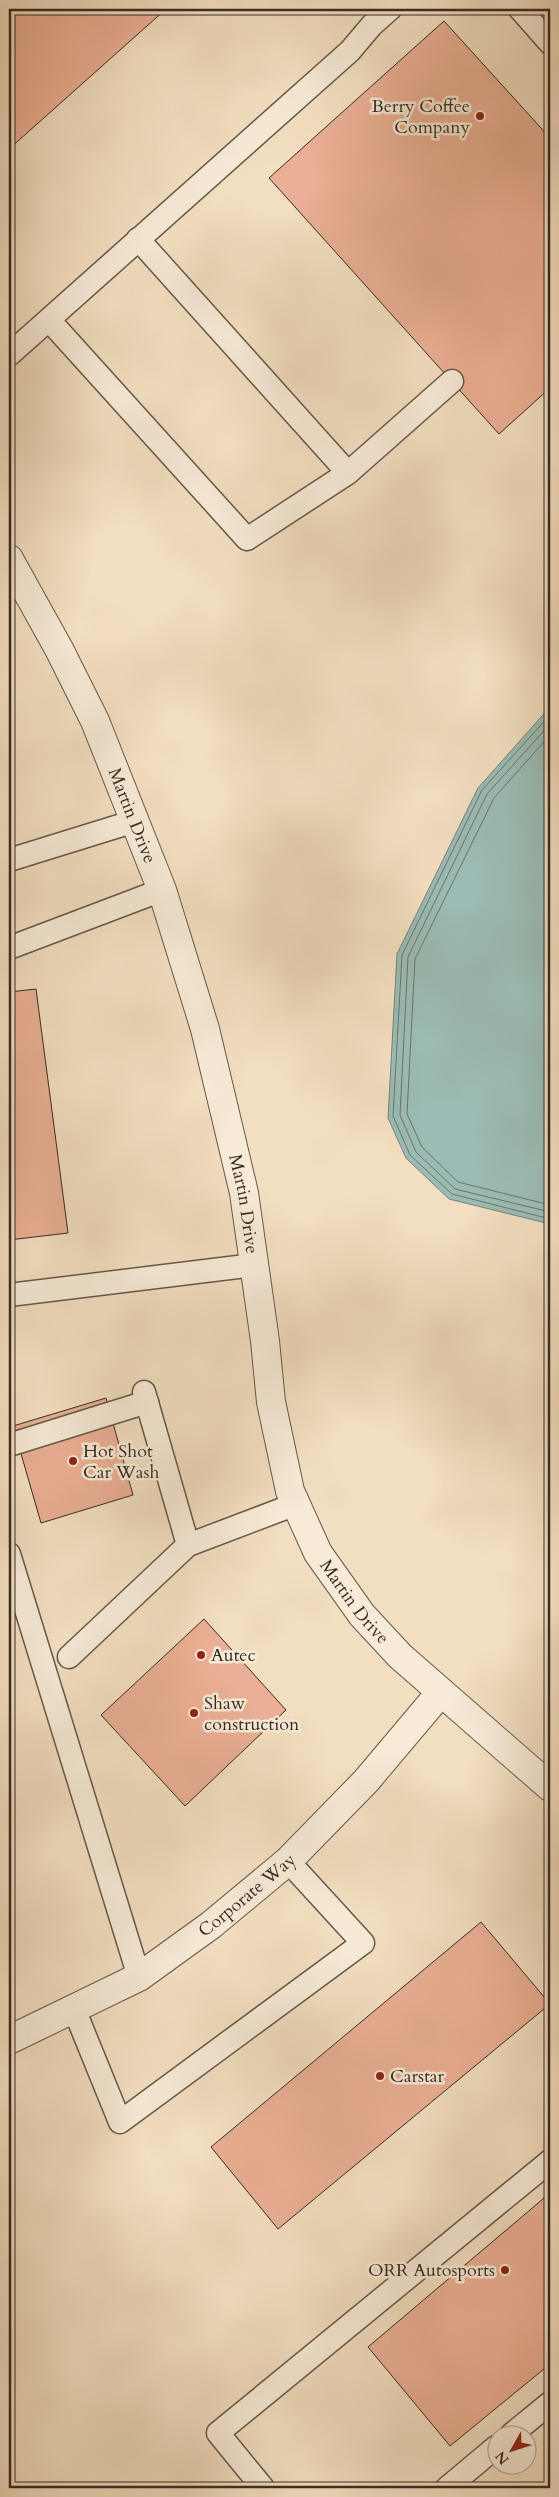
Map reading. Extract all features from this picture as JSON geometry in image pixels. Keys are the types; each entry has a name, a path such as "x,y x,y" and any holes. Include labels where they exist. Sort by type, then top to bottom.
{"street":[{"name":"Martin Drive","path":"9,559 59,649 95,720 162,890 205,1029 244,1193 271,1402 290,1491 318,1553 362,1615 400,1656 550,1787"},
{"name":"Corporate Way","path":"9,2040 139,1977 211,1925 288,1861 366,1781 441,1692"}],"lane":[{"path":"9,355 350,51 372,24 390,9"},
{"path":"520,9 550,43"},
{"path":"138,239 348,473"},
{"path":"49,320 247,539 348,473 452,381"},
{"path":"9,860 135,821"},
{"path":"9,948 162,890"},
{"path":"9,1295 254,1265"},
{"path":"9,1445 146,1397 188,1545"},
{"path":"69,1657 188,1545 296,1504"},
{"path":"9,1554 139,1977"},
{"path":"74,2009 120,2122 364,1943 288,1861"},
{"path":"263,2488 218,2433 550,2161"},
{"path":"524,2424 550,2402"},
{"path":"447,2488 486,2455"}],"water":[{"path":"550,707 550,1224 449,1199 406,1158 388,1118 397,954 478,788"}],"building":[{"path":"9,9 166,9 9,149"},
{"path":"444,21 550,138 550,388 499,434 269,178"},
{"path":"36,989 68,1233 9,1240 9,992"},
{"name":"Hot Shot Car Wash","path":"106,1398 133,1495 41,1523 13,1426"},
{"name":"Shaw construction","path":"204,1619 286,1710 185,1806 101,1715"},
{"name":"Carstar","path":"481,1922 550,2004 278,2229 211,2147"},
{"name":"ORR Autosports","path":"550,2193 550,2364 450,2446 368,2347"}],"place":[{"name":"Berry Coffee Company","path":"480,116"},
{"name":"Hot Shot Car Wash","path":"73,1461"},
{"name":"Autec","path":"201,1655"},
{"name":"Shaw construction","path":"194,1713"},
{"name":"Carstar","path":"380,2076"},
{"name":"ORR Autosports","path":"505,2270"}]}
